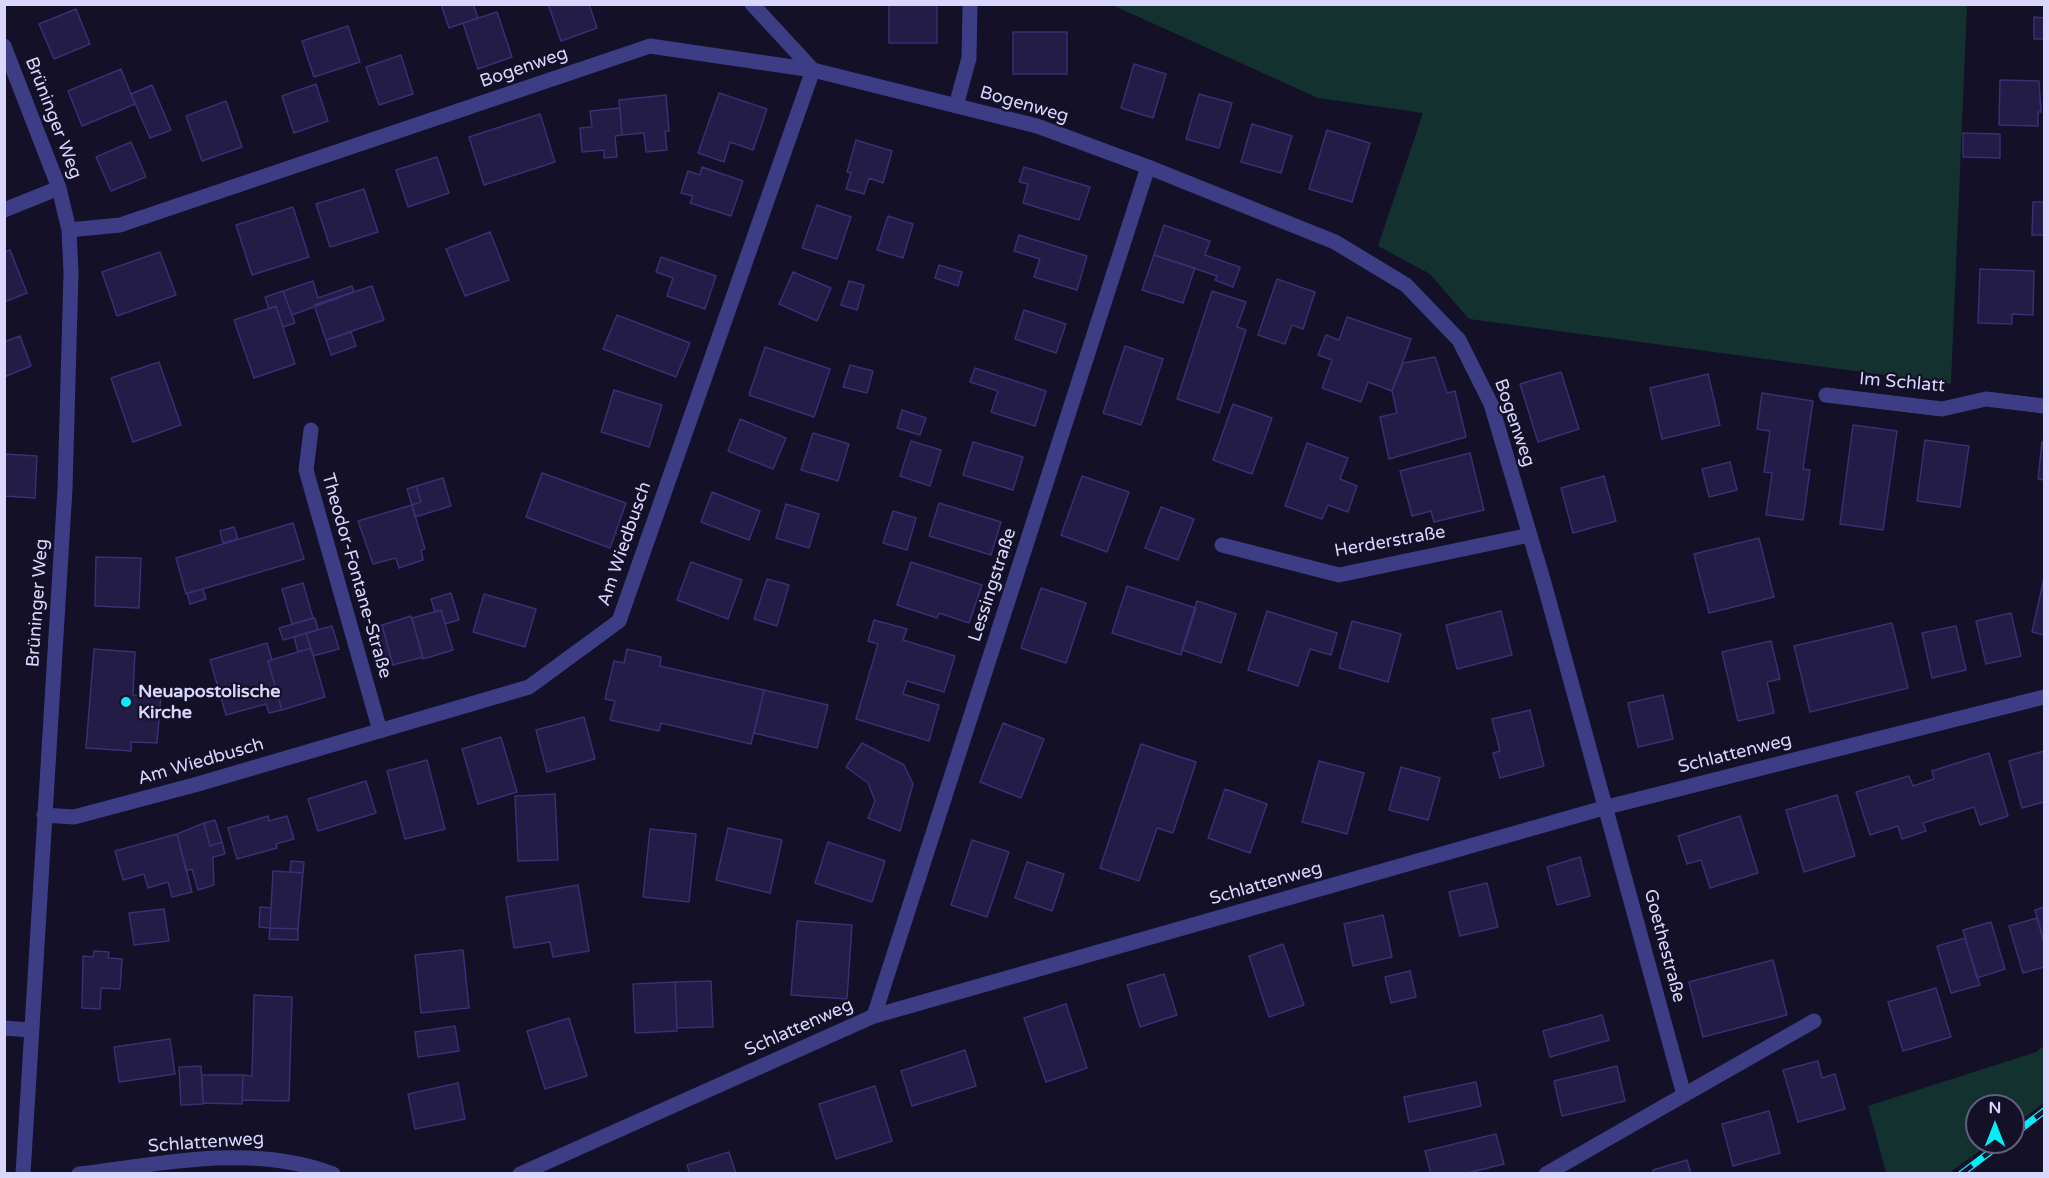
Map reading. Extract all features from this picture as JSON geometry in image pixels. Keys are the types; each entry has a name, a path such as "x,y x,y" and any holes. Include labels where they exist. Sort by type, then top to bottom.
{"street":[{"path":"752,4 813,70"},
{"path":"956,106 969,58 970,4"},
{"name":"Brüninger Weg","path":"4,46 59,188 69,231 71,273 65,489 23,1173"},
{"name":"Bogenweg","path":"69,231 120,225 650,46 813,70 1037,126 1148,167 1335,242 1406,285 1459,340 1487,395 1530,535 1607,807"},
{"name":"Am Wiedbusch","path":"44,815 74,817 198,784 529,687 619,621 813,70"},
{"name":"Lessingstraße","path":"874,1016 1148,167"},
{"path":"4,210 59,188"},
{"name":"Im Schlatt","path":"1826,395 1942,409 1986,399 2044,406"},
{"name":"Theodor-Fontane-Straße","path":"311,430 306,470 380,730"},
{"name":"Herderstraße","path":"1222,545 1338,575 1530,535"},
{"name":"Schlattenweg","path":"520,1173 874,1016 1607,807 2044,697"},
{"name":"Goethestraße","path":"1607,807 1684,1095"},
{"path":"1546,1173 1814,1021"},
{"path":"4,1028 30,1030"},
{"name":"Schlattenweg","path":"79,1173 206,1159 265,1157 333,1173"}],"green space":[{"path":"1112,5 1967,5 1951,384 1469,319 1430,274 1378,246 1423,113 1318,98"},
{"path":"2044,1046 2044,1103 2025,1117 2025,1094 1965,1094 1965,1154 1975,1154 1949,1173 1886,1173 1868,1106 2036,1052"}],"building":[{"path":"441,4 473,4 478,18 449,28"},
{"path":"548,4 589,4 597,28 561,41"},
{"path":"889,4 937,4 937,43 889,43"},
{"path":"76,9 90,44 54,59 39,24"},
{"path":"497,12 512,57 478,69 463,23"},
{"path":"2034,17 2044,18 2044,39 2034,39"},
{"path":"348,26 360,62 314,77 302,41"},
{"path":"1013,32 1067,32 1067,74 1013,74"},
{"path":"401,55 413,94 379,105 366,67"},
{"path":"1134,64 1166,74 1153,118 1121,108"},
{"path":"121,69 135,104 82,126 68,91"},
{"path":"2000,80 2039,81 2041,112 2038,112 2038,126 1999,125"},
{"path":"316,84 328,121 294,133 282,96"},
{"path":"152,85 171,130 150,138 131,94"},
{"path":"719,93 767,109 753,150 730,142 724,162 698,153"},
{"path":"1199,94 1232,103 1219,148 1186,139"},
{"path":"666,95 669,131 665,131 667,150 646,152 644,133 622,135 619,100"},
{"path":"226,101 242,147 202,161 186,116"},
{"path":"620,108 622,135 615,136 617,157 604,158 604,150 582,152 580,128 592,127 590,111"},
{"path":"540,114 555,162 484,185 469,137"},
{"path":"1252,124 1292,136 1281,173 1241,162"},
{"path":"1327,130 1370,143 1352,202 1309,189"},
{"path":"1963,133 2000,134 2000,158 1963,157"},
{"path":"856,140 892,151 883,183 869,178 864,194 846,189 851,173 847,172"},
{"path":"131,142 146,177 111,191 96,157"},
{"path":"437,157 449,193 408,207 396,170"},
{"path":"702,167 743,181 731,216 690,203 693,196 681,193 688,171 700,175"},
{"path":"1024,167 1090,187 1079,220 1023,203 1028,184 1019,182"},
{"path":"364,189 378,232 330,247 316,204"},
{"path":"2033,202 2044,202 2044,235 2032,235"},
{"path":"817,205 851,217 837,259 802,248"},
{"path":"293,207 309,257 252,275 236,225"},
{"path":"888,216 913,224 903,258 877,250"},
{"path":"1164,225 1210,241 1205,255 1240,267 1233,287 1215,280 1217,276 1154,255"},
{"path":"490,232 509,280 465,296 446,249"},
{"path":"1019,235 1087,256 1077,290 1034,277 1040,259 1014,251"},
{"path":"10,250 27,293 4,302 4,252"},
{"path":"160,252 176,295 117,316 102,272"},
{"path":"1154,255 1195,268 1183,303 1142,290"},
{"path":"661,257 716,276 705,309 667,296 673,278 656,272"},
{"path":"939,265 962,272 958,286 935,278"},
{"path":"1980,269 2034,271 2033,315 2012,314 2012,324 1978,323"},
{"path":"793,272 831,288 817,321 779,304"},
{"path":"1277,279 1315,292 1303,329 1292,325 1285,344 1258,335"},
{"path":"313,281 318,298 352,286 354,292 292,315 283,291"},
{"path":"849,281 864,285 857,310 841,305"},
{"path":"372,286 384,320 326,340 314,305"},
{"path":"283,291 295,323 283,327 276,306 269,309 265,297"},
{"path":"1212,291 1246,302 1237,327 1246,330 1219,413 1177,399"},
{"path":"276,306 295,364 254,378 234,320"},
{"path":"1024,310 1066,324 1056,353 1015,339"},
{"path":"617,315 690,343 676,377 603,349"},
{"path":"1347,317 1411,339 1392,391 1368,382 1361,402 1322,388 1332,360 1318,355 1326,335 1339,340"},
{"path":"351,332 356,346 331,355 326,340"},
{"path":"20,336 31,366 4,377 4,342"},
{"path":"1125,346 1163,359 1141,425 1103,413"},
{"path":"765,347 830,369 814,417 749,395"},
{"path":"1435,357 1447,393 1455,391 1466,437 1389,459 1380,417 1397,413 1392,391 1403,363"},
{"path":"159,362 181,425 133,442 111,378"},
{"path":"850,365 873,371 867,393 843,387"},
{"path":"975,368 1046,391 1035,426 991,412 998,391 970,382"},
{"path":"1561,372 1579,429 1538,442 1520,384"},
{"path":"1708,374 1720,425 1662,439 1650,388"},
{"path":"614,390 662,405 649,447 601,432"},
{"path":"1762,393 1813,401 1803,469 1810,470 1803,520 1766,515 1772,473 1764,472 1770,431 1757,429"},
{"path":"1233,404 1272,418 1252,474 1213,460"},
{"path":"902,410 926,418 920,435 897,428"},
{"path":"740,419 786,438 773,469 728,451"},
{"path":"1853,425 1897,431 1883,530 1840,524"},
{"path":"813,433 849,444 838,481 801,470"},
{"path":"1925,440 1969,446 1960,507 1917,501"},
{"path":"911,441 941,450 930,486 900,476"},
{"path":"973,442 1023,457 1013,490 963,475"},
{"path":"2042,442 2044,442 2044,480 2038,479"},
{"path":"1307,443 1348,458 1340,479 1357,486 1348,512 1328,505 1322,519 1285,506"},
{"path":"1470,453 1484,510 1434,522 1431,511 1412,516 1400,471"},
{"path":"4,454 37,456 35,498 4,496"},
{"path":"1730,462 1737,490 1709,497 1702,469"},
{"path":"542,473 626,503 610,548 526,517"},
{"path":"1082,476 1129,492 1107,552 1061,535"},
{"path":"1604,476 1616,521 1573,533 1561,488"},
{"path":"443,478 451,506 415,517 412,505 421,502 416,486"},
{"path":"416,486 421,502 412,505 407,489"},
{"path":"712,492 760,511 749,540 701,522"},
{"path":"939,503 1001,522 991,555 929,536"},
{"path":"786,504 819,514 809,548 776,538"},
{"path":"412,505 425,549 421,550 423,560 399,568 396,558 373,564 358,521"},
{"path":"1161,507 1194,519 1178,560 1145,548"},
{"path":"893,511 916,518 907,550 883,543"},
{"path":"293,523 304,559 186,594 176,558"},
{"path":"234,527 238,539 223,543 220,531"},
{"path":"1759,538 1774,597 1709,613 1694,554"},
{"path":"96,557 141,558 139,608 95,606"},
{"path":"691,562 742,580 728,619 677,600"},
{"path":"911,562 982,585 969,623 939,613 937,618 897,605"},
{"path":"2044,578 2044,635 2032,632"},
{"path":"767,579 789,585 777,626 754,619"},
{"path":"303,583 313,618 292,624 282,589"},
{"path":"1127,586 1196,608 1181,655 1112,633"},
{"path":"1041,588 1086,603 1066,663 1021,648"},
{"path":"203,589 206,599 190,604 187,593"},
{"path":"451,593 459,620 445,624 441,610 435,612 431,599"},
{"path":"484,594 536,609 525,647 473,632"},
{"path":"1197,601 1236,614 1221,663 1182,650"},
{"path":"441,610 453,650 423,659 412,618"},
{"path":"1267,611 1337,633 1331,655 1310,649 1298,686 1248,670"},
{"path":"1501,611 1512,655 1457,669 1446,625"},
{"path":"2011,613 2021,656 1986,664 1976,621"},
{"path":"411,616 423,657 393,665 382,625"},
{"path":"315,618 318,630 283,640 279,628"},
{"path":"874,620 907,629 903,640 955,656 944,692 907,681 903,694 939,705 929,741 856,719 878,644 868,641"},
{"path":"1352,621 1401,634 1388,682 1339,668"},
{"path":"1892,623 1908,688 1810,712 1794,646"},
{"path":"382,625 391,658 377,663 368,629"},
{"path":"332,626 339,649 313,656 306,633"},
{"path":"1956,626 1966,670 1932,678 1922,633"},
{"path":"306,633 311,648 298,652 294,637"},
{"path":"1771,641 1780,679 1767,682 1774,713 1738,721 1722,652"},
{"path":"267,643 272,660 268,661 282,710 269,713 266,704 226,715 210,660"},
{"path":"311,648 325,697 282,710 268,661"},
{"name":"Neuapostolische Kirche","path":"94,649 135,652 133,695 161,696 157,743 131,742 131,751 86,748"},
{"path":"627,649 661,657 660,666 764,690 751,744 661,723 659,731 610,720 615,701 605,699 614,661 624,663"},
{"path":"764,690 828,705 817,748 754,733"},
{"path":"1663,695 1673,739 1638,747 1628,703"},
{"path":"1530,710 1544,766 1500,778 1493,753 1500,751 1492,719"},
{"path":"584,717 595,759 547,772 536,730"},
{"path":"1003,723 1044,739 1021,798 980,782"},
{"path":"501,737 517,792 478,804 462,749"},
{"path":"862,743 904,765 913,784 900,831 868,818 875,801 868,783 846,767"},
{"path":"1141,744 1196,762 1173,833 1157,828 1139,881 1100,868"},
{"path":"2044,751 2044,802 2022,808 2009,761"},
{"path":"1989,753 2008,816 1980,825 1974,807 1923,823 1926,831 1902,839 1898,826 1870,835 1856,792 1909,776 1913,786 1934,779 1932,771"},
{"path":"427,760 445,829 405,839 387,771"},
{"path":"1319,761 1364,773 1347,834 1302,822"},
{"path":"1401,767 1440,778 1428,820 1389,810"},
{"path":"366,781 376,813 318,831 308,799"},
{"path":"1225,789 1267,804 1250,853 1208,838"},
{"path":"555,794 558,860 518,861 515,796"},
{"path":"1837,795 1855,856 1804,872 1786,810"},
{"path":"268,816 269,821 287,816 294,839 276,844 277,848 237,859 228,828"},
{"path":"1740,816 1758,873 1710,888 1701,860 1687,864 1678,836"},
{"path":"215,820 222,842 210,846 204,823"},
{"path":"204,823 210,846 222,842 225,854 213,857 214,885 198,890 192,869 186,871 177,834"},
{"path":"728,828 782,840 770,893 716,880"},
{"path":"650,829 696,834 689,902 643,897"},
{"path":"177,834 192,892 172,897 168,882 148,888 144,874 123,880 115,851"},
{"path":"972,840 1009,852 987,917 951,905"},
{"path":"828,842 885,861 872,902 815,883"},
{"path":"1580,857 1590,896 1557,905 1547,867"},
{"path":"291,861 304,862 303,873 290,872"},
{"path":"1027,862 1064,874 1052,911 1015,898"},
{"path":"273,871 303,873 298,929 270,928"},
{"path":"1487,883 1498,927 1460,936 1449,892"},
{"path":"578,885 589,951 553,957 550,942 514,948 506,897"},
{"path":"260,907 271,908 270,928 259,927"},
{"path":"2044,907 2044,942 2035,910"},
{"path":"164,909 169,941 134,945 129,913"},
{"path":"1383,915 1392,957 1353,966 1344,924"},
{"path":"2037,918 2044,942 2044,967 2023,973 2009,926"},
{"path":"797,921 852,925 847,999 791,995"},
{"path":"1991,922 2005,969 1977,978 1963,930"},
{"path":"270,928 298,929 298,940 269,939"},
{"path":"1965,938 1980,985 1951,993 1937,946"},
{"path":"1283,944 1304,1005 1269,1017 1249,956"},
{"path":"463,950 469,1008 421,1013 415,955"},
{"path":"94,951 109,952 108,958 122,959 120,989 101,988 100,1009 82,1008 83,956 93,957"},
{"path":"1773,960 1787,1015 1703,1037 1689,982"},
{"path":"1410,971 1416,997 1391,1003 1385,977"},
{"path":"1164,974 1177,1015 1140,1027 1127,985"},
{"path":"711,981 713,1027 677,1028 675,982"},
{"path":"675,982 677,1031 635,1033 633,984"},
{"path":"1936,988 1951,1037 1903,1051 1888,1002"},
{"path":"254,995 292,997 289,1101 242,1100 243,1075 252,1076"},
{"path":"1066,1004 1087,1068 1046,1082 1024,1018"},
{"path":"1602,1015 1609,1040 1550,1057 1543,1031"},
{"path":"569,1018 587,1076 545,1089 527,1031"},
{"path":"455,1026 459,1051 418,1057 415,1032"},
{"path":"170,1039 175,1074 119,1082 114,1047"},
{"path":"965,1050 976,1086 912,1106 901,1071"},
{"path":"1818,1061 1822,1078 1835,1074 1845,1109 1798,1122 1783,1070"},
{"path":"201,1066 203,1104 181,1105 179,1067"},
{"path":"1617,1066 1625,1101 1562,1116 1554,1081"},
{"path":"202,1075 243,1075 242,1104 203,1103"},
{"path":"1476,1082 1481,1106 1409,1122 1404,1097"},
{"path":"458,1083 465,1119 415,1129 408,1094"},
{"path":"875,1086 892,1141 836,1159 819,1104"},
{"path":"1769,1111 1780,1153 1733,1166 1722,1124"},
{"path":"1496,1134 1504,1164 1464,1174 1431,1174 1425,1151"},
{"path":"729,1152 736,1174 690,1174 687,1165"},
{"path":"1687,1160 1691,1174 1654,1174 1653,1170"}],"railway":[{"path":"2025,1126 2044,1111"},
{"path":"1961,1174 1987,1154"}],"place":[{"name":"Neuapostolische Kirche","path":"126,702"}]}
